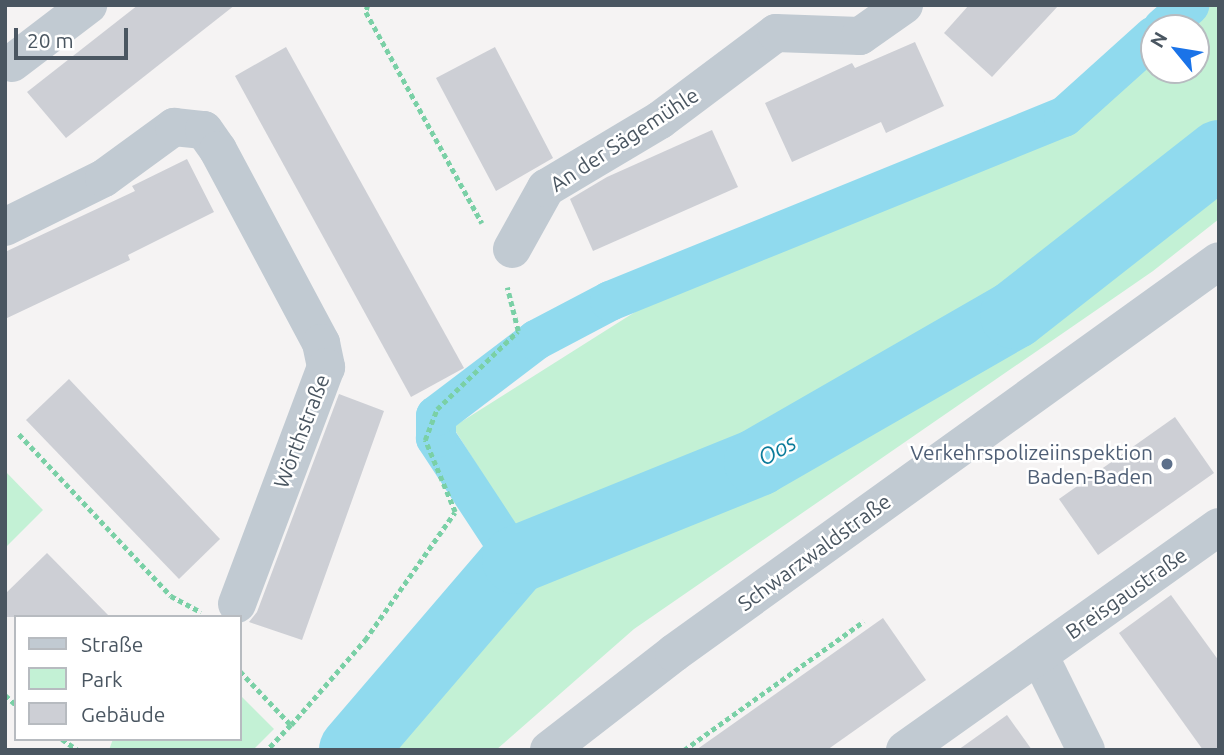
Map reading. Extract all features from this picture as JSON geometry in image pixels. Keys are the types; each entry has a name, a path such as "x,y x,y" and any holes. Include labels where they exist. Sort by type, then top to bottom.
{"street":[{"path":"12,63 88,5"},
{"name":"An der Sägemühle","path":"512,249 546,188 660,120 776,33 860,36 904,5"},
{"name":"Wörthstraße","path":"5,227 104,178 174,127 204,130 218,150 321,343 326,367 237,604"},
{"name":"Schwarzwaldstraße","path":"550,750 674,653 1219,261"},
{"name":"Breisgaustraße","path":"905,750 1217,533"},
{"path":"1039,655 1086,750"}],"path":[{"path":"268,750 365,640 455,512 425,440 437,410 518,331 506,284 512,249 481,222 366,12 368,5"},
{"path":"19,434 171,596 206,615 237,604"},
{"path":"684,750 864,621"},
{"path":"242,673 291,725"}],"green space":[{"path":"1205,5 1219,5 1219,219 1153,271 634,629 496,750 378,750 539,564 453,427 654,300 1072,125 1140,64 1140,84 1210,84 1210,14 1195,14"},
{"path":"5,471 43,510 5,548"},
{"path":"242,697 274,729 253,750 109,750 112,741 242,741"}],"building":[{"path":"138,5 235,5 66,138 27,92"},
{"path":"969,5 1059,5 992,77 944,33"},
{"path":"915,42 944,106 886,133 881,122 792,162 765,103 852,63 855,68"},
{"path":"286,47 464,368 411,397 235,76"},
{"path":"495,47 553,158 496,191 436,78"},
{"path":"712,130 738,187 593,251 570,199 607,177"},
{"path":"187,159 214,212 128,255 130,260 5,319 5,252 135,191 132,186"},
{"path":"69,379 220,539 179,579 26,420"},
{"path":"339,394 384,411 302,640 249,622 257,612"},
{"path":"1175,417 1214,473 1098,555 1059,499"},
{"path":"47,553 108,615 5,617 5,594"},
{"path":"1171,595 1219,661 1219,750 1203,750 1119,633"},
{"path":"883,618 926,680 827,750 696,750"},
{"path":"1007,715 1032,750 958,750"}],"waterway":[{"path":"1179,14 1189,5"},
{"path":"516,560 436,438 436,416 536,340 610,301 1064,117 1140,49"},
{"name":"Oos","path":"353,750 516,560 758,462 1014,315 1219,154"}],"place":[{"name":"Verkehrspolizeiinspektion Baden-Baden","path":"1167,464"}]}
